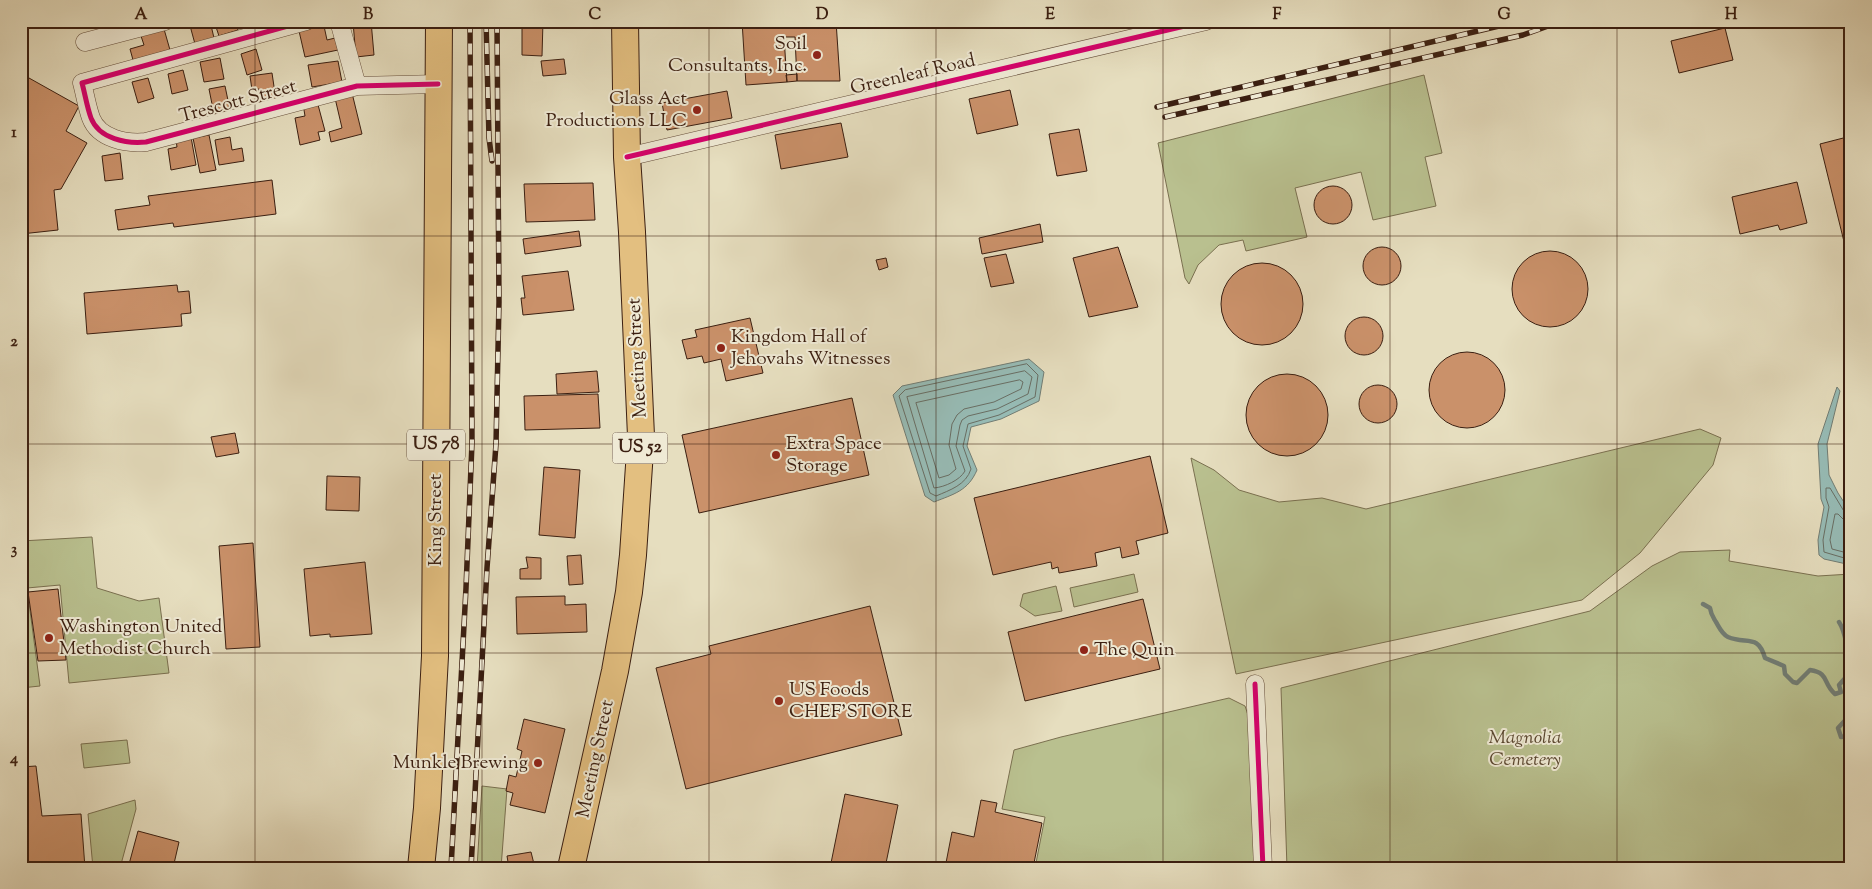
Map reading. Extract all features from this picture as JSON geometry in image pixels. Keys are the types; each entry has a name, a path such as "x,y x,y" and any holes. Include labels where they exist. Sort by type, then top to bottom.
{"main road":[{"name":"King Street","path":"421,868 427,808 435,656 439,21"},
{"name":"Meeting Street","path":"571,868 615,671 629,592 641,436 632,232 626,157 625,21"}],"street":[{"path":"85,42 165,21"},
{"name":"Trescott Street","path":"306,21 82,83 92,120 98,128 114,138 134,143 146,142 357,86 438,84"},
{"path":"339,21 357,86"},
{"name":"Greenleaf Road","path":"626,157 1206,21"},
{"path":"1255,684 1263,868"}],"green space":[{"path":"1424,75 1442,153 1425,157 1436,206 1373,220 1361,172 1295,188 1307,237 1246,251 1243,240 1219,245 1198,265 1189,284 1185,278 1158,143"},
{"path":"1700,429 1721,438 1713,465 1640,553 1582,600 1236,674 1191,458 1214,470 1239,490 1279,502 1322,498 1366,509"},
{"path":"92,537 97,588 139,601 159,598 169,673 69,683 60,585 27,588 40,686 21,688 21,541"},
{"name":"Magnolia Cemetery","path":"1730,550 1729,561 1818,576 1851,574 1851,868 1287,868 1281,688 1590,611 1652,566 1680,552"},
{"path":"1134,574 1138,592 1074,607 1070,588"},
{"path":"1056,586 1062,611 1035,616 1020,606 1023,594"},
{"path":"1229,698 1245,706 1249,718 1256,868 1035,868 1045,817 1002,809 1014,750 1061,737"},
{"path":"127,740 130,763 84,768 81,744"},
{"path":"482,786 507,789 501,868 477,868"},
{"path":"135,800 136,809 120,868 93,868 88,814"}],"water":[{"path":"1029,359 1044,372 1039,401 1001,419 971,427 967,446 977,470 969,483 960,491 934,502 925,496 893,395 902,386"},
{"path":"1837,387 1840,391 1827,444 1829,475 1851,513 1851,565 1824,559 1819,555 1818,540 1824,507 1821,499 1818,444"}],"building":[{"path":"83,21 102,21 103,24 85,28"},
{"path":"210,21 214,38 195,44 189,22"},
{"path":"214,21 235,21 238,30 219,36"},
{"path":"371,21 374,55 356,57 353,22"},
{"path":"522,21 543,21 542,56 522,55"},
{"name":"Soil Consultants, Inc.","path":"742,21 836,21 840,81 797,81 795,37 784,37 787,82 746,85"},
{"path":"324,26 327,40 335,38 338,50 305,57 299,31"},
{"path":"1725,28 1733,60 1679,73 1671,41"},
{"path":"164,29 170,50 133,60 130,49 144,45 141,36"},
{"path":"256,49 262,70 247,75 241,54"},
{"path":"220,58 224,79 204,82 200,62"},
{"path":"564,59 566,74 543,76 541,61"},
{"path":"338,61 342,82 312,87 308,65"},
{"path":"183,70 188,90 172,94 168,74"},
{"path":"272,73 276,100 260,102 259,89 252,90 250,76"},
{"path":"797,74 797,81 787,82 786,75"},
{"path":"29,78 79,106 66,131 87,143 61,189 54,190 58,230 21,234 21,90"},
{"path":"148,78 154,98 138,103 132,82"},
{"path":"225,86 230,110 214,114 209,89"},
{"path":"1010,90 1018,125 977,134 969,99"},
{"name":"Glass Act Productions LLC","path":"727,91 732,118 667,130 662,103"},
{"path":"352,93 362,134 331,142 329,132 342,128 335,98"},
{"path":"317,101 325,131 318,132 320,140 300,145 295,118 305,116 303,104"},
{"path":"841,123 848,157 781,169 775,135"},
{"path":"1079,129 1087,171 1057,176 1049,134"},
{"path":"209,135 216,170 200,173 193,138"},
{"path":"1851,136 1851,262 1849,262 1820,144"},
{"path":"191,137 196,165 171,170 168,149 177,147 176,140"},
{"path":"230,137 232,150 242,148 244,161 219,165 215,140"},
{"path":"120,153 123,179 105,181 102,156"},
{"path":"272,180 276,214 174,227 173,223 118,230 115,210 150,205 148,196"},
{"path":"1797,182 1807,223 1780,230 1778,225 1740,234 1732,197"},
{"path":"593,183 595,220 526,222 524,184"},
{"path":"1333,186 1347,191 1352,205 1347,219 1333,224 1319,219 1314,205 1319,191"},
{"path":"1040,224 1043,242 982,254 979,238"},
{"path":"579,231 581,246 525,254 523,239"},
{"path":"1118,247 1138,307 1089,317 1073,258"},
{"path":"1382,247 1396,252 1401,266 1396,280 1382,285 1368,280 1363,266 1368,252"},
{"path":"1550,251 1565,254 1577,262 1585,274 1588,289 1585,304 1577,316 1565,324 1550,327 1535,324 1523,316 1515,304 1512,289 1515,274 1523,262 1535,254"},
{"path":"1006,254 1014,283 991,287 984,258"},
{"path":"886,258 888,267 879,270 876,260"},
{"path":"1262,263 1278,266 1291,275 1300,288 1303,304 1300,320 1291,333 1278,342 1262,345 1246,342 1233,333 1224,320 1221,304 1224,288 1233,275 1246,266"},
{"path":"568,271 574,310 523,315 521,298 525,298 522,276"},
{"path":"177,285 178,292 189,291 191,313 181,314 182,326 87,334 84,293"},
{"path":"1364,317 1378,322 1383,336 1378,350 1364,355 1350,350 1345,336 1350,322"},
{"name":"Kingdom Hall of Jehovahs Witnesses","path":"750,318 763,373 726,381 721,359 704,363 702,356 687,359 682,340 697,337 695,330"},
{"path":"1467,352 1482,355 1494,363 1502,375 1505,390 1502,405 1494,417 1482,425 1467,428 1452,425 1440,417 1432,405 1429,390 1432,375 1440,363 1452,355"},
{"path":"597,371 599,392 557,394 556,374"},
{"path":"1287,374 1303,377 1316,386 1325,399 1328,415 1325,431 1316,444 1303,453 1287,456 1271,453 1258,444 1249,431 1246,415 1249,399 1258,386 1271,377"},
{"path":"1378,385 1392,390 1397,404 1392,418 1378,423 1364,418 1359,404 1364,390"},
{"path":"598,394 600,428 525,430 524,396"},
{"name":"Extra Space Storage","path":"852,398 869,475 699,513 682,435"},
{"path":"21,410 27,410 24,452 21,452"},
{"path":"235,433 239,453 216,457 211,437"},
{"path":"1150,456 1168,533 1136,541 1139,554 1122,558 1120,547 1095,553 1097,566 1059,573 1058,567 1052,569 1051,562 993,575 974,498"},
{"path":"544,467 580,470 575,538 539,535"},
{"path":"327,476 360,477 359,511 326,510"},
{"path":"253,543 260,647 226,649 219,546"},
{"path":"581,555 583,584 569,585 567,556"},
{"path":"526,557 541,558 541,579 520,579 520,569 528,568"},
{"path":"365,562 372,634 330,637 330,634 310,636 304,569"},
{"name":"Washington United Methodist Church","path":"58,589 66,660 38,661 28,592"},
{"path":"565,596 565,605 586,604 587,632 517,634 516,597"},
{"name":"The Quin","path":"1143,599 1160,669 1025,701 1008,632"},
{"name":"US Foods CHEF'STORE","path":"870,606 902,735 686,789 656,668 711,654 709,646"},
{"name":"Munkle Brewing","path":"524,719 565,729 545,813 510,805 513,793 506,791 509,775 516,777 522,751 517,749"},
{"path":"36,766 42,816 81,814 85,868 21,868 21,767"},
{"path":"845,794 898,805 885,868 830,868"},
{"path":"981,800 997,803 995,812 1042,823 1033,868 945,868 952,832 974,837"},
{"path":"138,831 179,842 173,868 128,868"},
{"path":"531,852 535,868 509,868 507,856"}],"waterway":[{"path":"1703,604 1710,608 1712,616 1724,634 1734,639 1755,642 1759,645 1765,658 1784,666 1785,674 1793,682 1797,683 1810,670 1816,671 1821,673 1835,694 1841,692 1839,685 1847,676 1851,675"},
{"path":"1839,622 1851,659"},
{"path":"1851,714 1838,728 1841,737 1851,736"}],"railway":[{"path":"451,868 472,443 470,21"},
{"path":"486,21 489,138 492,161"},
{"path":"471,868 487,568 496,444 499,302 497,21"},
{"path":"1157,107 1520,21"},
{"path":"1165,117 1523,35 1562,21"}],"cycle path":[{"path":"306,21 82,83 91,118 100,131 114,139 146,142 357,86 438,84"},
{"path":"627,157 1206,21"},
{"path":"1255,684 1263,868"}],"place":[{"name":"Soil Consultants, Inc.","path":"817,55"},
{"name":"Glass Act Productions LLC","path":"697,110"},
{"name":"Kingdom Hall of Jehovahs Witnesses","path":"721,348"},
{"name":"Extra Space Storage","path":"776,455"},
{"name":"Washington United Methodist Church","path":"49,638"},
{"name":"The Quin","path":"1084,650"},
{"name":"US Foods CHEF'STORE","path":"779,701"},
{"name":"Munkle Brewing","path":"538,763"}]}
